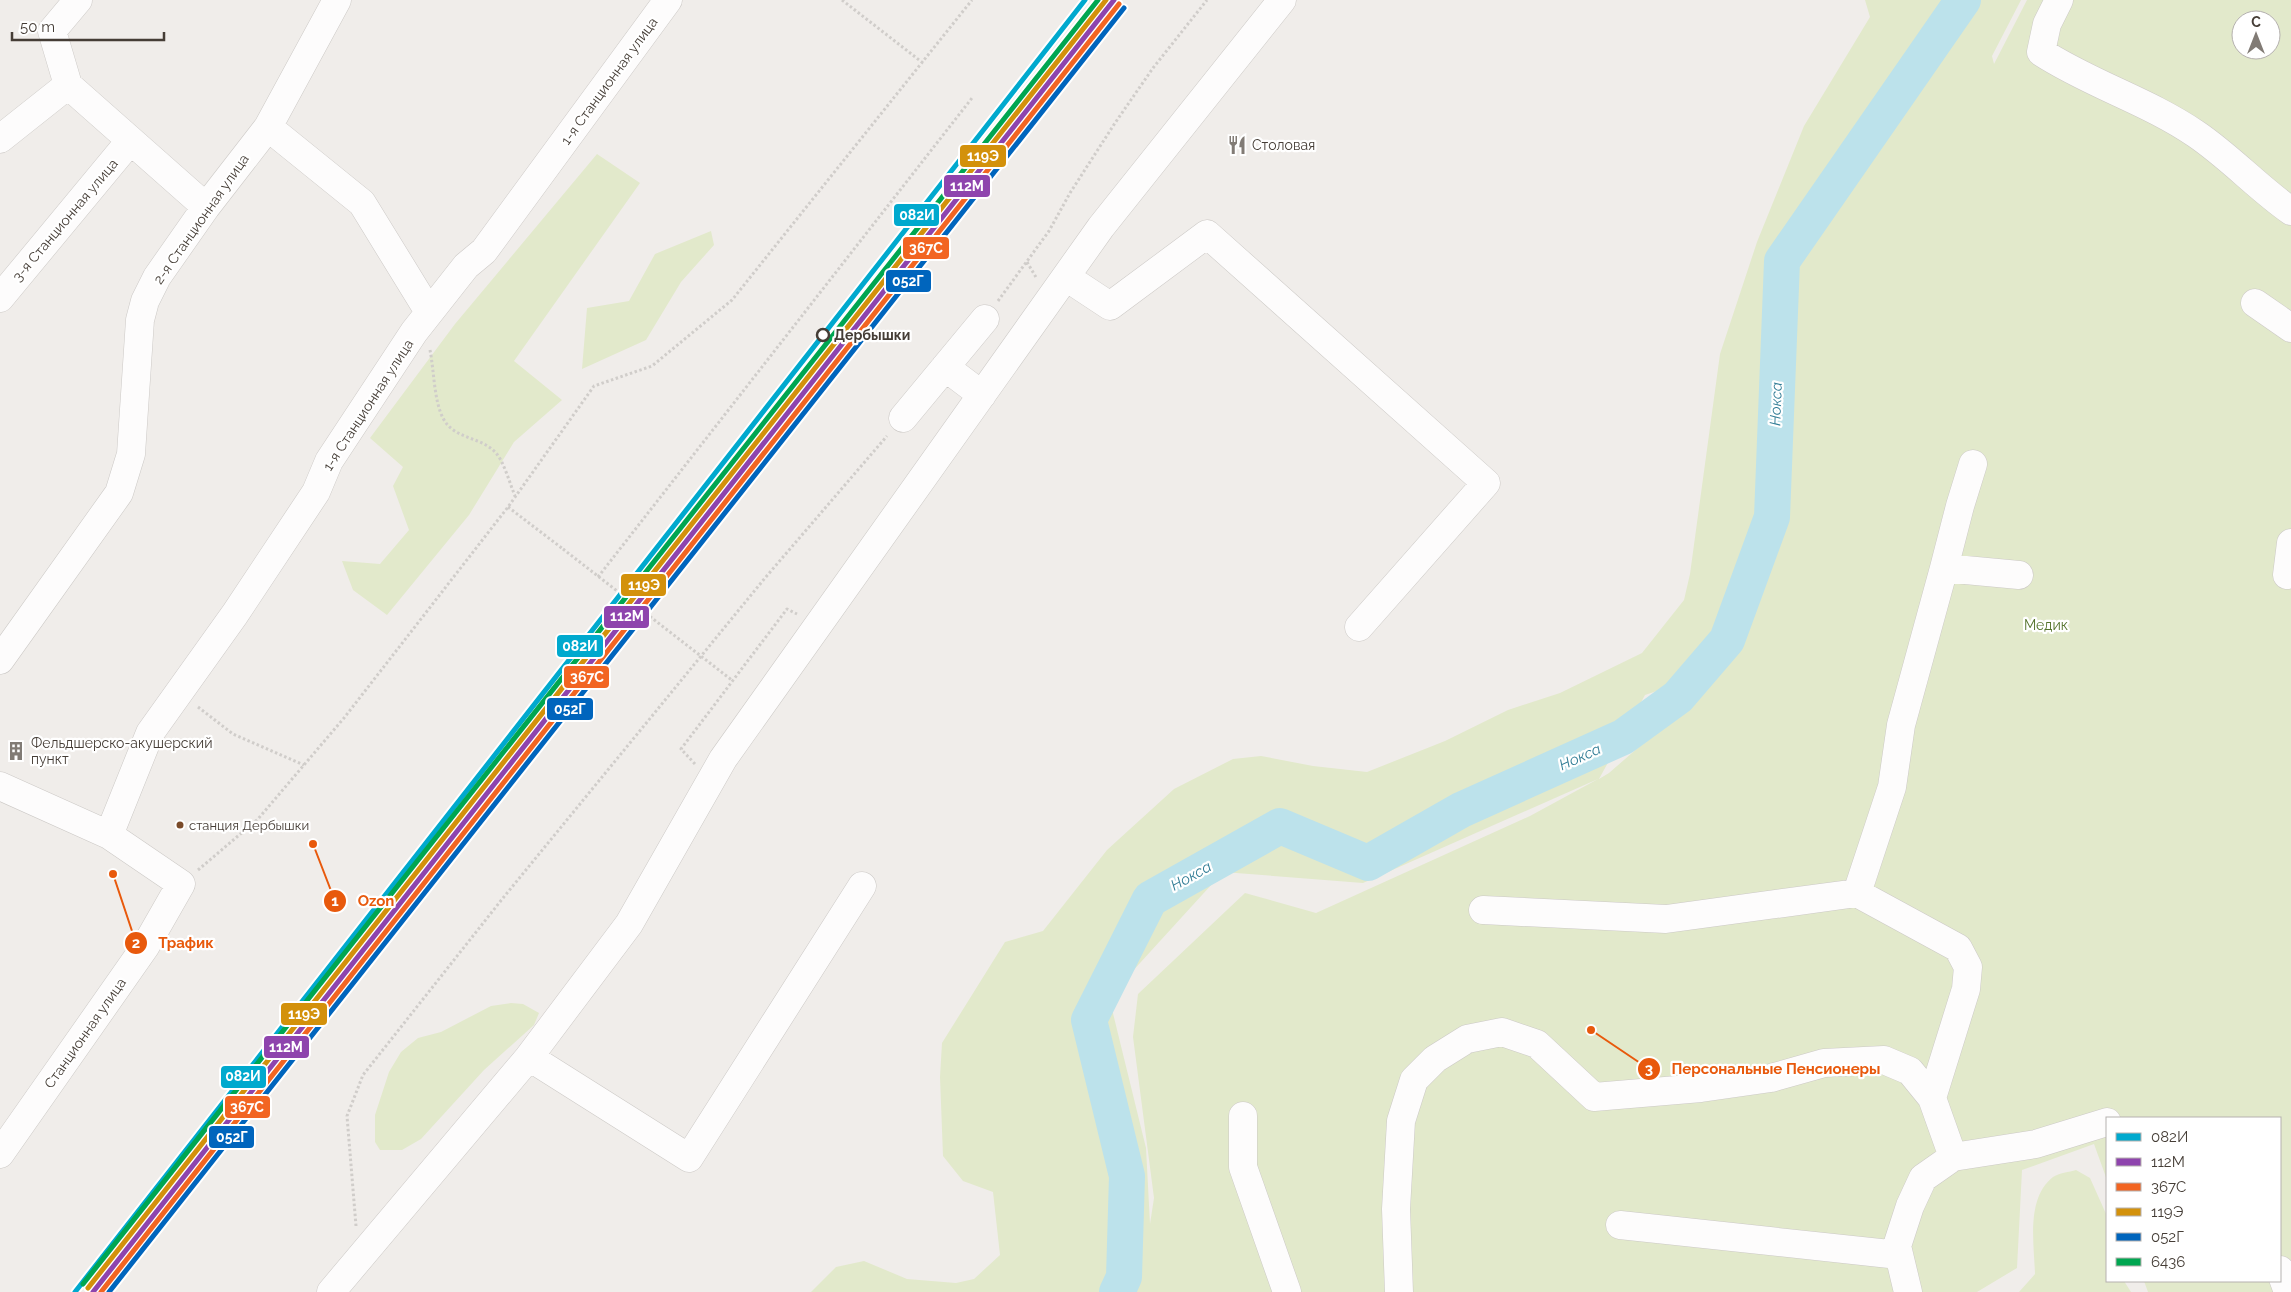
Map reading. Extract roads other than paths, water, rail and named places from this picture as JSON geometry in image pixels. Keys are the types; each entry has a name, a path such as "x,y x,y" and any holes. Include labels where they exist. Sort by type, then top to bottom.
{"street":[{"path":"78,0 52,30 68,85 130,142 206,207"},
{"name":"2-я Станционная улица","path":"0,660 119,493 131,454 140,320 145,301 156,277 206,207 268,127 337,0"},
{"name":"1-я Станционная улица","path":"109,835 150,733 235,614 310,500 329,461 429,312 466,266 484,251 668,0"},
{"path":"331,1292 529,1057 629,924 723,760 1101,227 1282,0"},
{"path":"2059,0 2047,24 2041,52 2196,134 2291,211"},
{"path":"1,135 68,85"},
{"path":"268,127 362,203 429,312"},
{"name":"3-я Станционная улица","path":"0,298 130,142"},
{"path":"1066,277 1110,306 1207,234 1486,484 1359,627"},
{"path":"2256,304 2291,328"},
{"path":"903,418 985,319"},
{"path":"945,367 982,395"},
{"path":"1857,893 1892,787 1901,725 1973,464"},
{"path":"2287,575 2291,543"},
{"path":"1944,568 2019,575"},
{"path":"0,786 15,791 109,835"},
{"name":"Станционная улица","path":"0,1154 145,947 181,884 109,835"},
{"path":"529,1057 690,1158 862,886"},
{"path":"1483,910 1666,919 1857,893 1958,948 1968,967 1966,989 1932,1098"},
{"path":"1399,1292 1396,1209 1401,1121 1414,1080 1435,1059 1467,1039 1502,1032 1537,1044 1594,1097 1702,1088 1771,1078 1824,1063 1884,1060 1910,1071 1932,1098 1953,1157"},
{"path":"1243,1116 1243,1167 1288,1292"},
{"path":"1908,1292 1897,1246 1910,1206 1923,1178 1953,1157 2036,1144 2106,1122"},
{"path":"1620,1225 1899,1255"},
{"path":"2281,1273 2288,1292"}],"waterway":[{"name":"Нокса","path":"1117,1292 1124,1277 1127,1176 1089,1020 1150,899 1280,826 1368,863 1461,810 1623,737 1678,697 1727,640 1772,517 1782,261 1963,0"}],"place":[{"name":"Столовая","path":"1237,145"},
{"name":"Дербышки","path":"823,335"},
{"name":"Фельдшерско-акушерский пункт","path":"16,751"},
{"name":"станция Дербышки","path":"180,825"},
{"name":"Ozon","path":"313,844"},
{"name":"Трафик","path":"113,874"},
{"name":"Персональные Пенсионеры","path":"1591,1030"}],"park label":[{"name":"Медик","path":"2046,625"}]}
